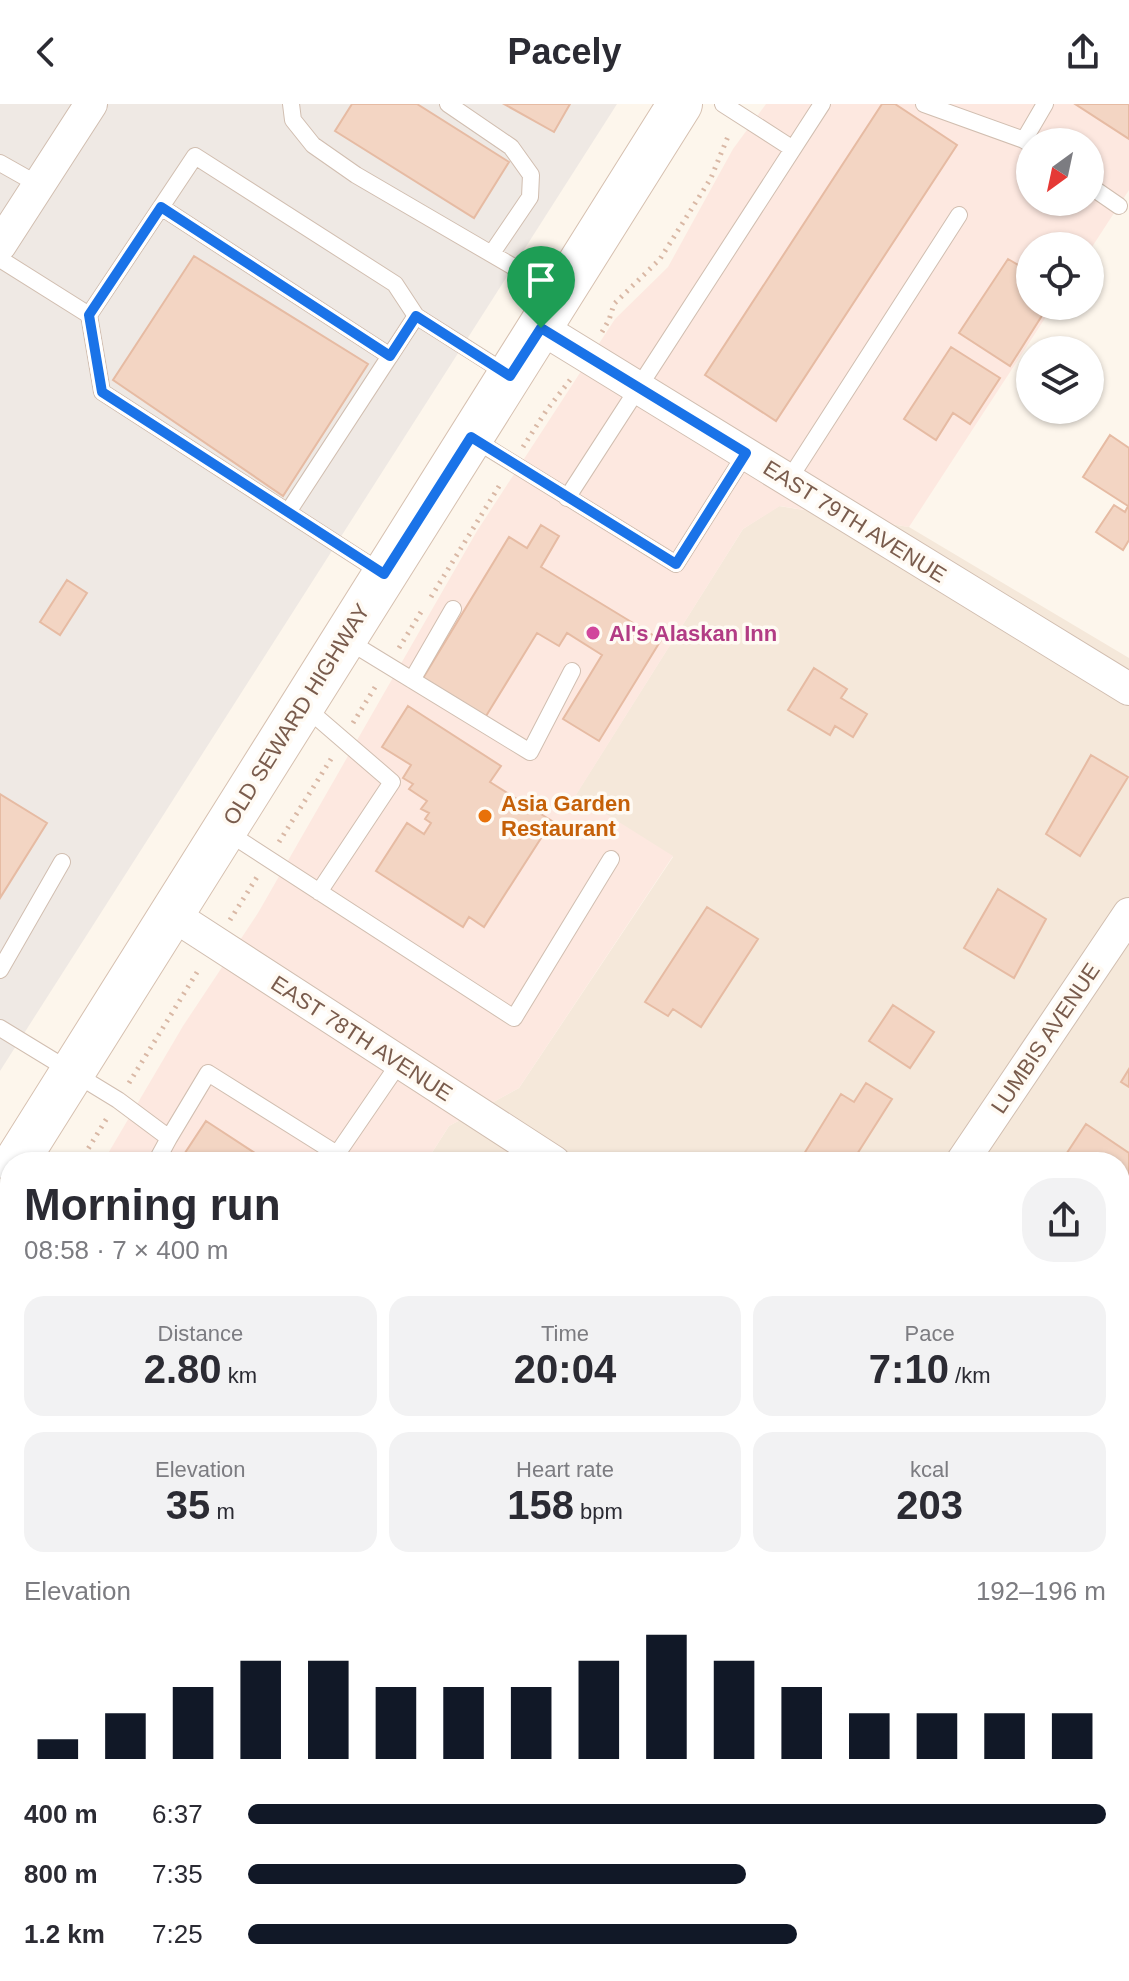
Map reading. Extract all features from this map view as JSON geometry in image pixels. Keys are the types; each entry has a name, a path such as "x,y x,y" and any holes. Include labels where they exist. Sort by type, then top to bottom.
{"main road":[{"name":"OLD SEWARD HIGHWAY","path":"22,1152 680,104"}],"street":[{"path":"0,245 91,104"},
{"name":"EAST 79TH AVENUE","path":"551,311 638,387 1129,689"},
{"name":"EAST 78TH AVENUE","path":"170,913 539,1152"},
{"name":"LUMBIS AVENUE","path":"969,1152 1129,914"}],"lane":[{"path":"291,104 293,120 313,145 356,175 492,253 551,311"},
{"path":"448,104 511,147 531,175 530,197 492,253"},
{"path":"723,104 793,149"},
{"path":"567,498 822,104"},
{"path":"924,104 1016,138"},
{"path":"1034,128 1045,104"},
{"path":"384,574 102,392 89,315 195,156 395,284 416,316 510,376"},
{"path":"0,163 39,185"},
{"path":"1104,196 1119,206"},
{"path":"161,207 390,356"},
{"path":"788,481 959,215"},
{"path":"0,259 89,315"},
{"path":"288,512 416,316"},
{"path":"471,437 676,564 746,453"},
{"path":"412,680 453,609"},
{"path":"344,638 530,752 572,671"},
{"path":"302,704 392,782 319,892"},
{"path":"223,829 514,1018 611,859"},
{"path":"0,970 62,862"},
{"path":"0,1028 118,1100 169,1138"},
{"path":"338,1152 400,1062"},
{"path":"161,1152 208,1073 334,1152"}],"shaded area":[{"path":"0,104 617,104 0,1071"},
{"path":"766,104 1129,104 1129,190 1102,232 1016,232 1016,320 1044,320 1033,336 1016,336 1016,363 909,527 780,506 743,529 576,795 673,856 519,1088 449,1126 432,1152 109,1152 183,1026 258,913 477,531 615,319 668,267 733,149"},
{"path":"779,506 909,527 1129,658 1129,1152 432,1152 449,1126 519,1088 673,857 575,796 743,529"}],"building":[{"path":"352,104 417,104 509,162 474,218 335,131"},
{"path":"504,104 570,104 554,132"},
{"path":"882,104 895,104 957,145 776,421 705,375"},
{"path":"1075,104 1129,104 1129,139"},
{"path":"194,256 368,364 283,496 113,380"},
{"path":"1008,259 1016,264 1016,320 1039,320 1029,336 1016,336 1016,357 1010,366 959,333"},
{"path":"951,347 1000,378 970,424 953,413 936,440 904,419"},
{"path":"1110,435 1129,448 1129,540 1123,550 1096,532 1114,505 1125,512 1128,506 1083,477"},
{"name":"Al's Alaskan Inn","path":"541,525 559,536 541,567 661,640 599,741 563,719 602,655 567,633 559,646 537,633 483,721 420,683 509,537 527,548"},
{"path":"67,580 87,593 60,635 40,622"},
{"path":"814,668 847,689 841,698 867,714 853,737 835,726 830,735 788,710"},
{"name":"Asia Garden Restaurant","path":"408,706 501,766 490,782 552,821 484,927 469,917 463,927 376,871 407,823 424,834 431,823 425,819 429,813 421,809 427,801 409,789 413,784 403,778 411,765 382,747"},
{"path":"1091,755 1128,777 1080,856 1046,834"},
{"path":"0,794 47,823 0,898"},
{"path":"998,889 1046,919 1014,978 964,948"},
{"path":"707,907 758,939 701,1027 673,1009 668,1016 645,1002"},
{"path":"893,1005 934,1032 910,1068 869,1041"},
{"path":"1129,1069 1129,1087 1121,1082"},
{"path":"866,1083 892,1099 858,1152 805,1152 841,1094 854,1102"},
{"path":"206,1121 253,1152 186,1152"},
{"path":"1086,1124 1128,1152 1068,1152"}],"place":[{"name":"Al's Alaskan Inn","path":"593,633"},
{"name":"Asia Garden Restaurant","path":"485,816"}],"route":[{"path":"161,207 390,356 416,316 510,376 541,328 746,453 676,564 471,437 384,574 102,392 89,315 161,207"}]}
